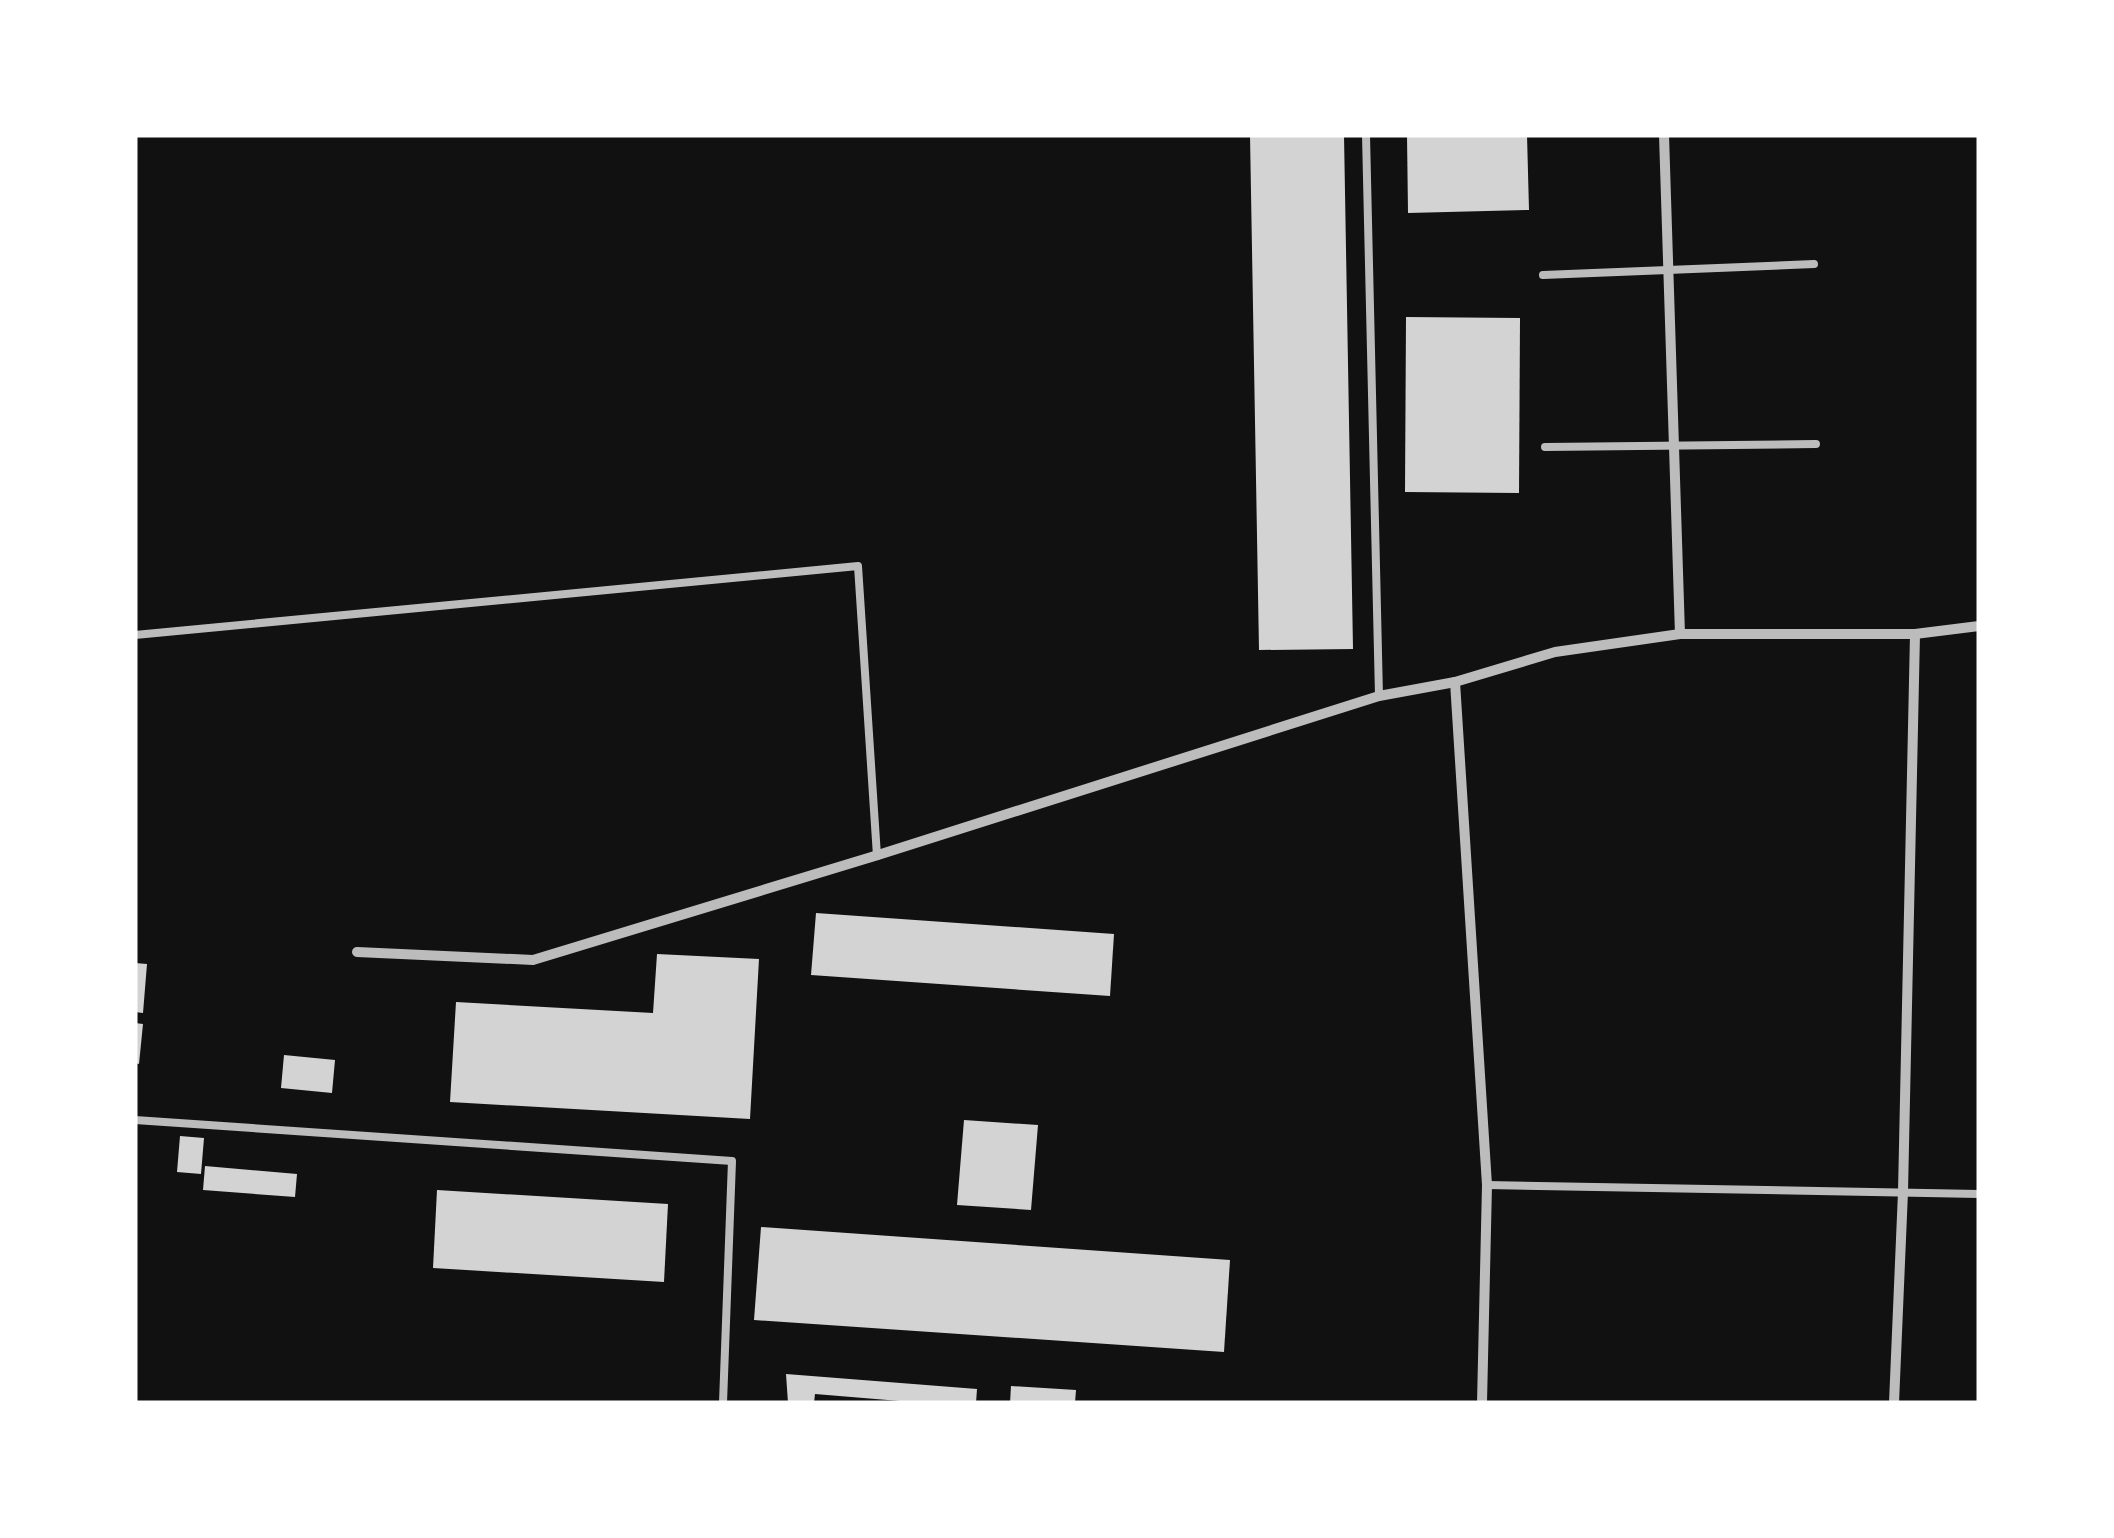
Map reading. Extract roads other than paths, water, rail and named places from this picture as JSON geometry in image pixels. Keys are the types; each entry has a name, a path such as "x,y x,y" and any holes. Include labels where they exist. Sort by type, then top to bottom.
{"street":[{"path":"1664,135 1680,634"},
{"path":"357,952 533,960 877,856 1380,696 1456,682 1555,652 1680,634 1915,634 1979,626"},
{"path":"1894,1403 1915,634"},
{"path":"1456,682 1487,1185 1482,1403"}],"lane":[{"path":"1366,135 1380,696"},
{"path":"1542,275 1814,264"},
{"path":"1545,447 1816,444"},
{"path":"135,634 858,566 877,856"},
{"path":"135,1120 732,1160 723,1403"},
{"path":"1487,1185 1979,1194"}]}
